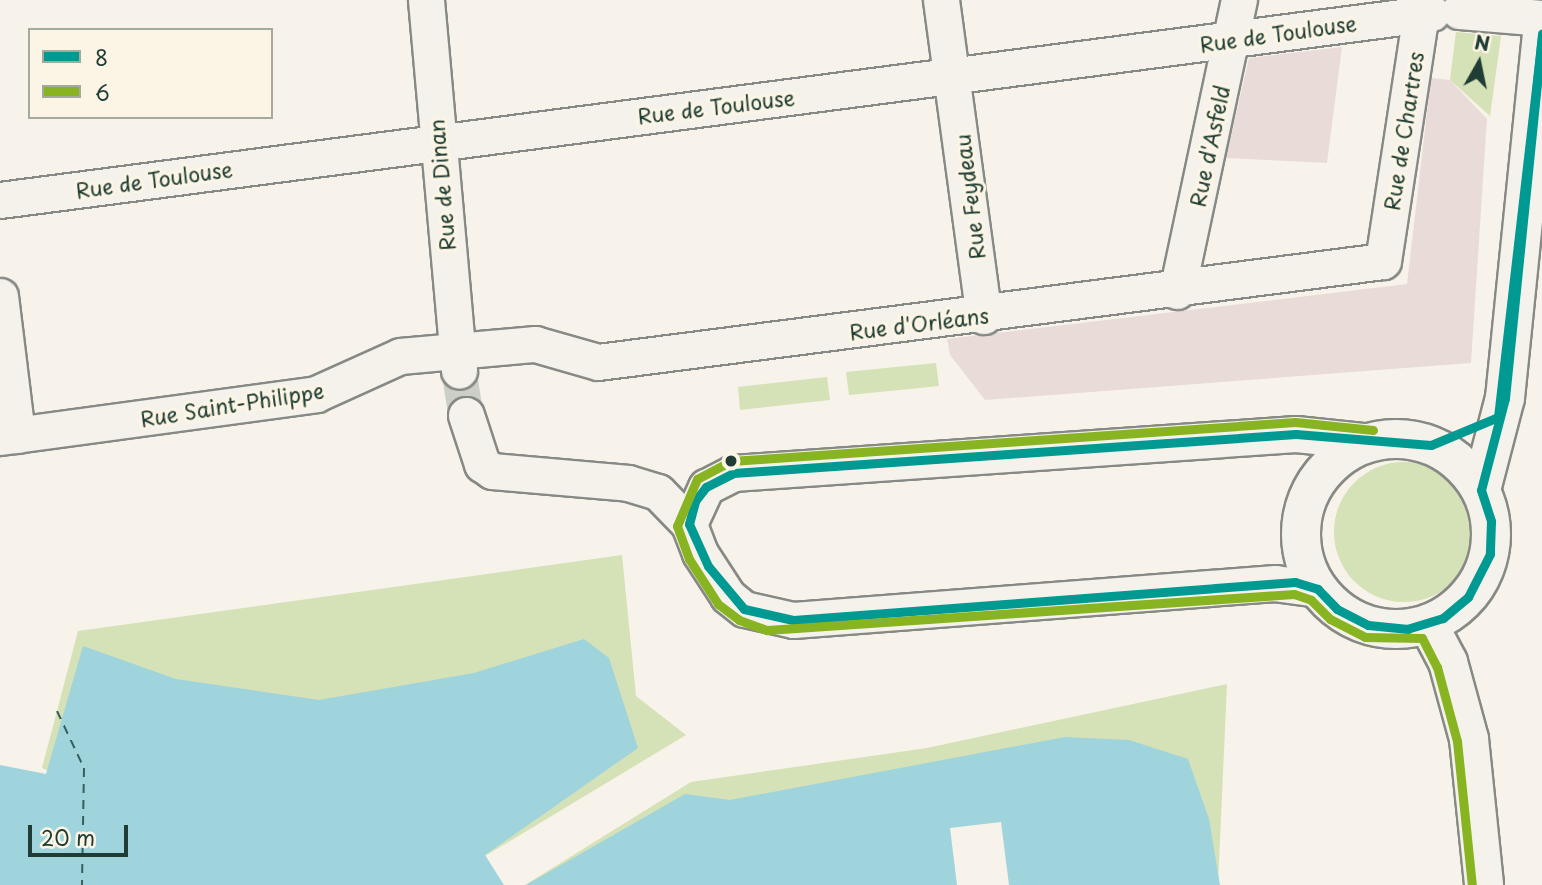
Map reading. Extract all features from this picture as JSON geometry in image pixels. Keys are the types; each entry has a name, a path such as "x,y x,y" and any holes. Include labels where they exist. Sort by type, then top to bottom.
{"main road":[{"path":"1481,491 1498,417 1542,34"},
{"path":"1431,445 1460,464 1481,491 1491,521 1485,569 1457,608 1428,624 1408,629 1368,625 1337,609 1318,589 1301,539 1309,497 1334,462 1372,442 1431,445 1498,417"},
{"path":"1428,624 1448,662 1469,739 1484,885"}],"street":[{"name":"Rue de Dinan","path":"426,0 458,360"},
{"name":"Rue Feydeau","path":"941,0 955,79 984,316"},
{"name":"Rue d'Asfeld","path":"1177,291 1239,0"},
{"name":"Rue de Toulouse","path":"0,200 437,139 955,79 1434,9 1542,18"},
{"name":"Rue de Chartres","path":"1383,261 1434,9"},
{"name":"Rue d'Orléans","path":"458,360 535,344 598,362 984,316 1383,261"},
{"path":"0,296 8,436"},
{"name":"Rue Saint-Philippe","path":"8,436 316,394 400,356 458,360"},
{"path":"466,415 482,464 492,471 628,483 658,492 689,524 700,553 728,596 744,609 793,620 1275,583 1318,589"},
{"path":"689,524 706,487 733,473 1296,434 1372,442"}],"green space":[{"path":"1456,32 1501,36 1490,116 1450,80"},
{"path":"936,363 939,386 849,395 846,372"},
{"path":"827,377 830,400 740,410 738,387"},
{"path":"1404,462 1431,468 1453,483 1468,505 1474,532 1468,559 1453,581 1431,596 1404,602 1377,596 1355,581 1340,559 1334,532 1340,505 1355,483 1377,468"},
{"path":"622,555 636,696 686,735 485,856 100,794 42,768 78,631"},
{"path":"1227,684 1218,885 525,885 691,782 927,748"}],"water":[{"path":"584,639 609,658 638,748 485,855 504,885 0,885 0,765 46,774 83,646 176,679 319,700 474,673"},
{"path":"1065,737 1129,740 1188,759 1209,819 1220,885 526,885 685,794 730,800"}],"pier":[{"path":"1001,822 1009,885 957,885 950,828"}],"building":[{"path":"1342,47 1327,163 1226,158 1249,58"},
{"path":"1431,78 1450,80 1487,119 1471,363 985,400 950,355 947,339 1407,284"}],"ferry route":[{"path":"57,711 84,768 82,885"}],"tunnel":[{"path":"459,371 466,415"}],"transit line":[{"name":"8","path":"1542,34 1505,398 1481,490 1491,521 1490,554 1468,597 1443,618 1408,629 1368,625 1337,609 1318,589 1295,582 793,620 744,609 708,566 689,524 695,501 706,487 733,473 1296,434 1431,445 1498,417 1542,34"},
{"name":"6","path":"1373,430 1295,422 731,461 697,479 677,526 689,559 718,604 739,620 767,630 1294,594 1311,600 1330,619 1365,637 1422,638 1437,667 1457,741 1472,885"}]}
